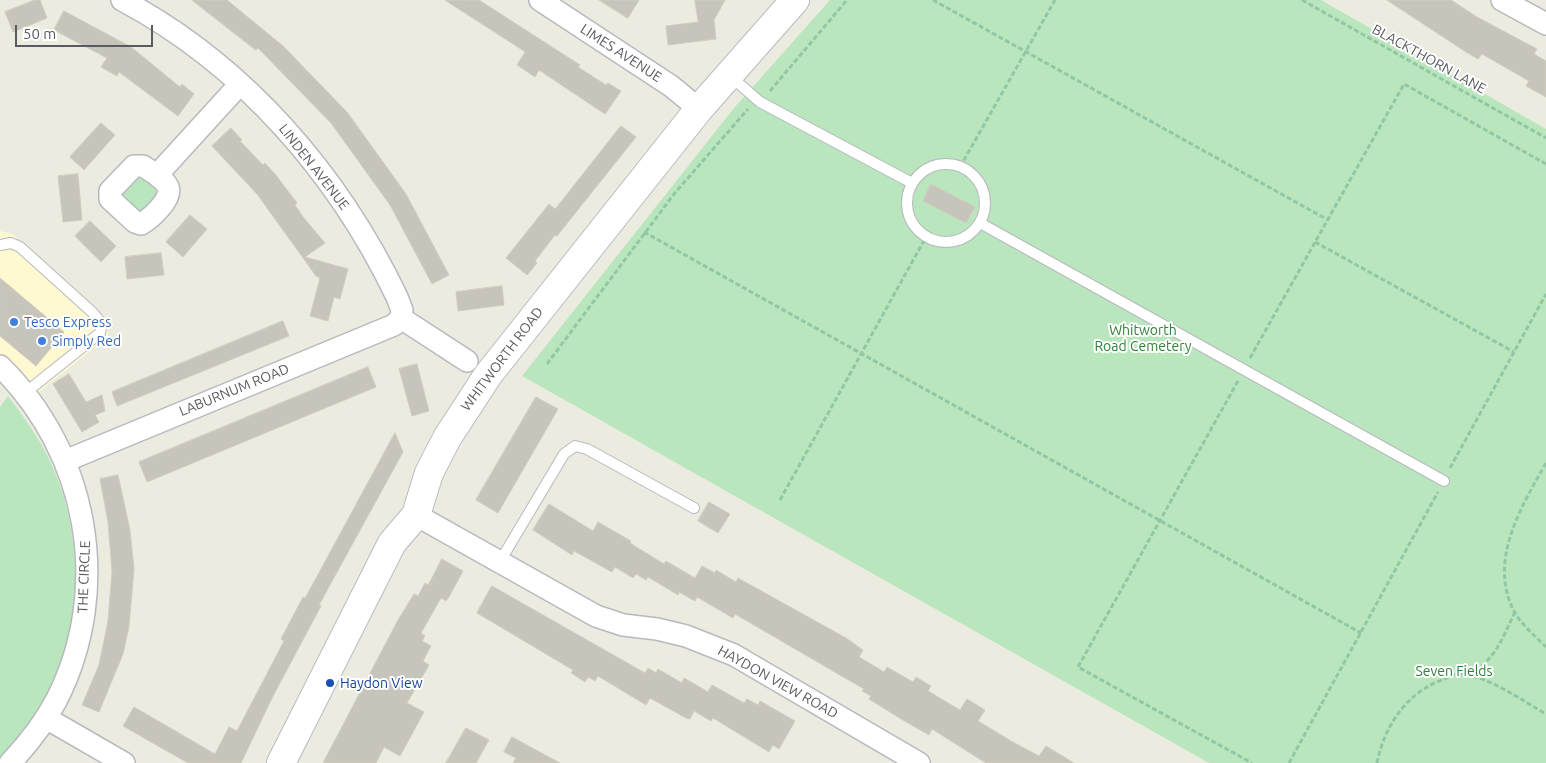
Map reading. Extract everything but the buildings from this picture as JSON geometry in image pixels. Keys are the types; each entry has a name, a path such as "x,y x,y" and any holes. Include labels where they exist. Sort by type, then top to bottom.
{"main road":[{"name":"WHITWORTH ROAD","path":"281,763 392,543 416,515 429,473 467,405 539,308 699,109 795,0"}],"street":[{"name":"LINDEN AVENUE","path":"122,0 167,28 240,84 296,140 335,190 388,277 400,304 401,318"},
{"name":"LIMES AVENUE","path":"540,0 671,86 699,109"},
{"path":"1502,0 1546,24"},
{"path":"157,175 240,84"},
{"path":"401,318 467,361"},
{"name":"LABURNUM ROAD","path":"65,461 394,325 401,318"},
{"name":"THE CIRCLE","path":"0,366 25,393 65,461 82,510 87,554 87,578 82,620 76,648 57,698 46,718 10,763"},
{"name":"HAYDON VIEW ROAD","path":"416,515 596,616 623,625 657,629 686,636 734,654 917,762"},
{"path":"46,718 124,763"}],"lane":[{"path":"728,75 758,100 912,183"},
{"path":"942,164 960,166 976,177 982,187 985,199 984,212 980,223 972,233 950,242 937,242 926,237 916,229 908,213 907,195 912,183 930,167 942,164"},
{"path":"980,223 1444,481"},
{"path":"0,246 11,243 20,247 92,312 100,320 102,328 100,332 25,393"},
{"path":"499,563 564,454 575,446 587,449 694,508"}],"path":[{"path":"547,364 674,194 847,0"},
{"path":"933,0 1328,220"},
{"path":"960,166 1055,0"},
{"name":"BLACKTHORN LANE","path":"1302,0 1546,138"},
{"path":"1252,763 1078,666 1404,84 1546,164"},
{"path":"644,232 1360,633"},
{"path":"780,500 926,237"},
{"path":"1315,242 1514,352"},
{"path":"1289,763 1546,294"},
{"path":"1546,463 1511,529 1505,568 1508,592 1515,612 1526,628 1546,647"},
{"path":"1469,676 1484,666 1492,657 1515,612"},
{"path":"1377,763 1385,734 1409,700 1430,684 1458,674 1469,676 1509,693 1546,714"}],"shaded area":[{"path":"0,231 12,234 99,310 108,325 108,337 37,393 0,356"}],"green space":[{"name":"Whitworth Road Cemetery","path":"830,0 1321,0 1546,129 1546,763 1209,763 522,376 734,108"},
{"path":"135,175 141,176 160,194 141,216 118,193"},
{"path":"8,396 40,442 62,491 75,558 75,592 71,625 62,658 50,690 29,726 0,762 0,407"}],"place":[{"name":"Tesco Express","path":"14,322"},
{"name":"Simply Red","path":"42,341"},
{"name":"Haydon View","path":"330,683"}],"park label":[{"name":"Seven Fields","path":"1454,671"}]}
